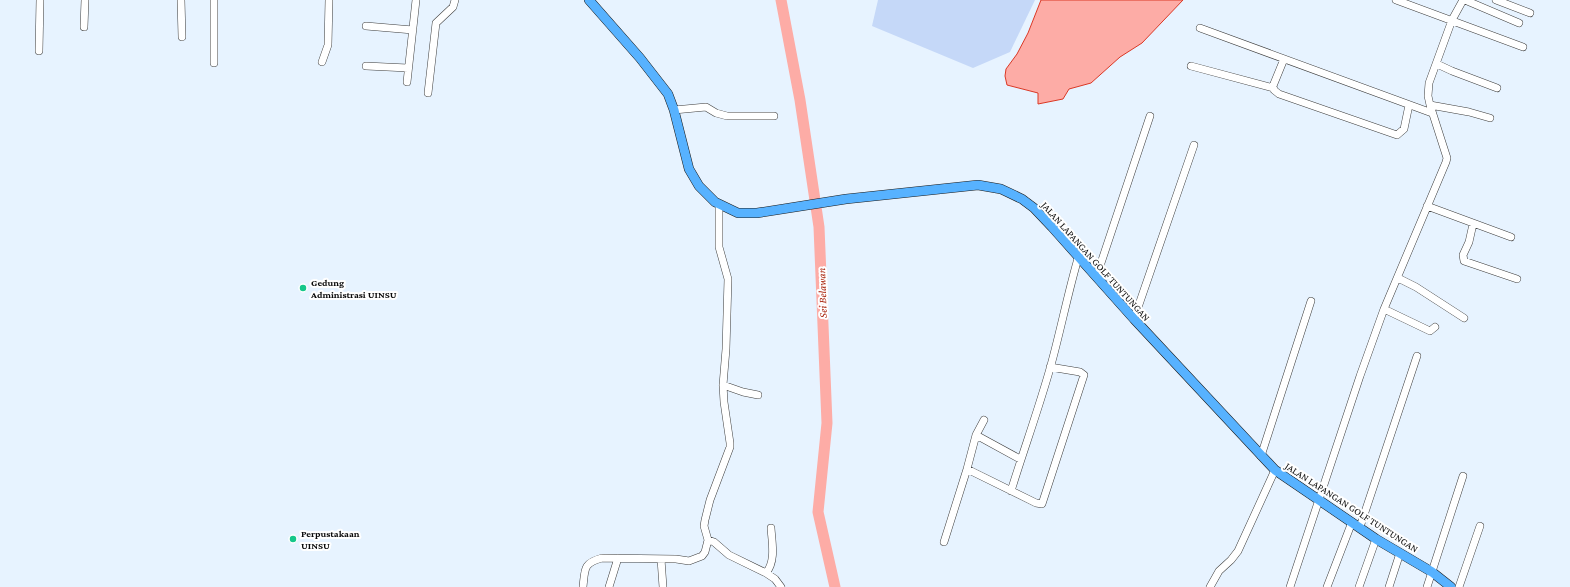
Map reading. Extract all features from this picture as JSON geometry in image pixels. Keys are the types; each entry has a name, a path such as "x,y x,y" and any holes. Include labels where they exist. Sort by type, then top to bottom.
{"main road":[{"name":"JALAN LAPANGAN GOLF TUNTUNGAN","path":"589,1 640,58 668,94 674,110 689,169 699,186 719,204 731,211 744,214 758,213 846,199 969,185 1001,189 1022,199 1034,208 1079,255 1134,319 1192,379 1275,470 1376,539 1432,572 1446,586"}],"street":[{"path":"39,51 40,0"},
{"path":"84,0 84,27"},
{"path":"181,0 182,37"},
{"path":"214,0 214,63"},
{"path":"322,62 328,44 329,0"},
{"path":"407,82 416,0"},
{"path":"428,93 436,23 453,7 454,0"},
{"path":"1396,0 1523,47"},
{"path":"1290,587 1360,376 1384,309 1447,158 1428,96 1429,83 1452,20 1464,0 1519,23"},
{"path":"1496,0 1530,13"},
{"path":"366,26 413,30"},
{"path":"1200,28 1432,113"},
{"path":"1273,88 1284,59"},
{"path":"1437,64 1452,72 1497,88"},
{"path":"366,66 408,68"},
{"path":"1191,66 1273,88 1279,94 1397,134 1404,129 1409,105"},
{"path":"1430,105 1469,112 1490,118"},
{"path":"674,110 706,107 720,115 727,116 774,116"},
{"path":"1097,276 1150,116"},
{"path":"1134,319 1194,145"},
{"path":"582,587 585,572 591,561 602,558 618,558 689,561 697,559 705,552 708,540 704,526 705,520 710,500 730,447 723,385 726,349 728,279 719,247 719,204"},
{"path":"1427,206 1511,237"},
{"path":"1473,224 1469,242 1463,254 1464,261 1517,279"},
{"path":"1011,491 1050,368 1065,313 1070,284 1079,255"},
{"path":"1398,278 1416,287 1464,318"},
{"path":"1261,456 1311,301"},
{"path":"1384,309 1430,331 1435,328"},
{"path":"1360,528 1417,356"},
{"path":"967,469 1011,491 1042,504 1084,375 1080,372 1050,368"},
{"path":"723,385 743,392 758,395"},
{"path":"944,542 976,435 984,420"},
{"path":"976,435 1020,459"},
{"path":"1210,587 1219,571 1238,551 1275,470"},
{"path":"1427,587 1463,476"},
{"path":"1328,587 1352,522"},
{"path":"1459,587 1480,526"},
{"path":"766,573 770,568 772,560 771,528"},
{"path":"1359,587 1376,539"},
{"path":"708,540 714,542 729,555 766,573 775,579 780,587"},
{"path":"1389,587 1400,553"},
{"path":"609,587 618,558"},
{"path":"661,559 663,587"}],"shaded area":[{"path":"878,0 1035,0 1010,52 973,68 872,26"},
{"path":"1041,0 1183,0 1142,43 1120,57 1091,83 1069,89 1063,99 1038,104 1038,93 1007,85 1005,76 1006,69 1017,54 1028,33"}],"waterway":[{"name":"Sei Belawan","path":"781,0 800,100 819,227 827,423 818,512 835,587"}],"place":[{"name":"Gedung Administrasi UINSU","path":"303,288"},
{"name":"Perpustakaan UINSU","path":"293,539"}]}
